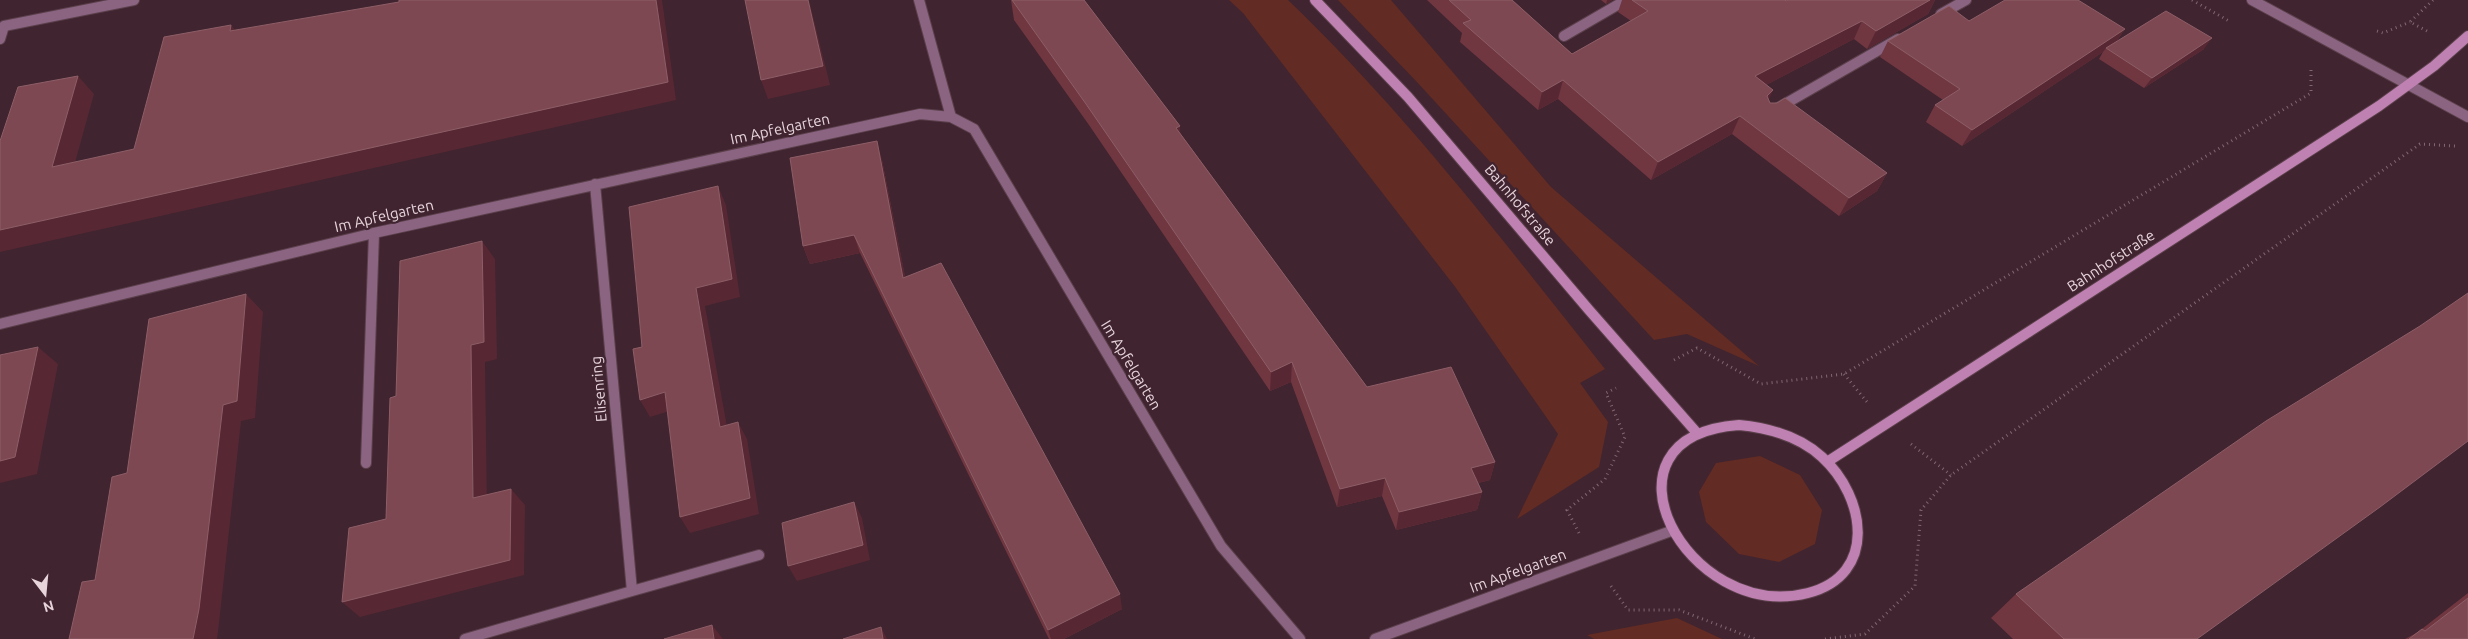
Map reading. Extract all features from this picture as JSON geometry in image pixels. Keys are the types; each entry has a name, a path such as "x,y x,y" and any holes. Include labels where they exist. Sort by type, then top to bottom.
{"street":[{"path":"0,39 4,26 134,0"},
{"path":"919,0 951,117"},
{"name":"Bahnhofstraße","path":"1315,0 1354,37 1455,150 1697,434"},
{"path":"1564,36 1626,0"},
{"path":"1932,19 1966,0"},
{"path":"2252,0 2468,117"},
{"path":"1766,115 1907,34"},
{"name":"Bahnhofstraße","path":"1827,462 2409,85 2468,36"},
{"name":"Im Apfelgarten","path":"0,324 374,233 595,184 920,114 951,117 974,129 1221,546 1300,639"},
{"name":"Elisenring","path":"595,184 632,591"},
{"path":"366,463 374,233"},
{"path":"1739,425 1762,427 1786,434 1808,446 1827,462 1847,486 1858,512 1860,540 1850,563 1832,582 1806,594 1775,596 1744,590 1714,576 1689,555 1671,531 1662,507 1661,485 1667,464 1679,447 1697,434 1717,427 1739,425"},
{"name":"Im Apfelgarten","path":"1375,639 1671,531"},
{"path":"464,639 759,555"}],"path":[{"path":"2192,0 2234,23"},
{"path":"2433,0 2410,22 2457,46"},
{"path":"1755,639 1679,610 1628,610 1593,560 1567,510 1605,479 1624,437 1606,393 1697,348 1760,384 1844,374 2311,93 2311,67 2305,63"},
{"path":"1825,639 1865,634 1915,586 1921,510 1951,475 2420,144 2461,148"}],"shaded area":[{"path":"1229,0 1288,0 1373,87 1414,133 1605,369 1580,383 1608,422 1599,467 1517,519 1558,434 1456,288 1243,13"},
{"path":"1338,0 1391,0 1551,187 1759,366 1687,334 1654,340 1416,81"},
{"path":"1760,456 1800,475 1822,510 1815,544 1779,562 1739,554 1706,522 1699,492 1716,463"},
{"path":"1677,618 1722,639 1594,639 1587,635"}],"building":[{"path":"399,0 656,0 668,82 0,230 0,141 18,87 78,76 52,167 134,149 164,37 231,25 230,31 399,2"},
{"path":"745,0 808,0 823,66 761,80"},
{"path":"1012,0 1084,0 1180,126 1176,128 1367,387 1451,367 1495,462 1471,468 1482,492 1399,512 1385,478 1340,489 1292,362 1271,372"},
{"path":"1449,0 1512,0 1572,54 1648,11 1632,0 1930,0 1876,31 1862,21 1755,76 1773,90 1767,96 1770,103 1777,103 1785,98 1887,173 1849,198 1740,116 1658,162 1563,80 1542,92 1463,23 1471,20"},
{"path":"2005,0 2078,0 2125,29 1972,130 1935,105 1960,89 1888,41 1949,6 1969,21"},
{"path":"2166,11 2212,38 2152,78 2106,48"},
{"path":"877,141 903,278 941,263 1120,594 1048,630 854,235 803,246 790,158"},
{"path":"718,186 732,279 696,288 720,427 738,422 750,498 680,517 665,392 640,400 633,349 642,347 629,207"},
{"path":"482,241 484,342 471,345 473,498 511,489 510,560 342,602 349,528 386,519 390,398 396,396 400,261"},
{"path":"2468,293 2468,441 2197,639 2064,639 2016,594 2266,421 2420,326"},
{"path":"246,294 237,401 223,405 199,609 193,639 69,639 82,582 95,580 112,477 127,473 149,319"},
{"path":"38,347 15,457 0,461 0,355"},
{"path":"854,502 863,545 788,566 782,523"},
{"path":"2468,598 2468,639 2409,639 2422,629 2425,631"},
{"path":"712,625 714,639 664,639"},
{"path":"881,627 883,639 843,639"}]}
